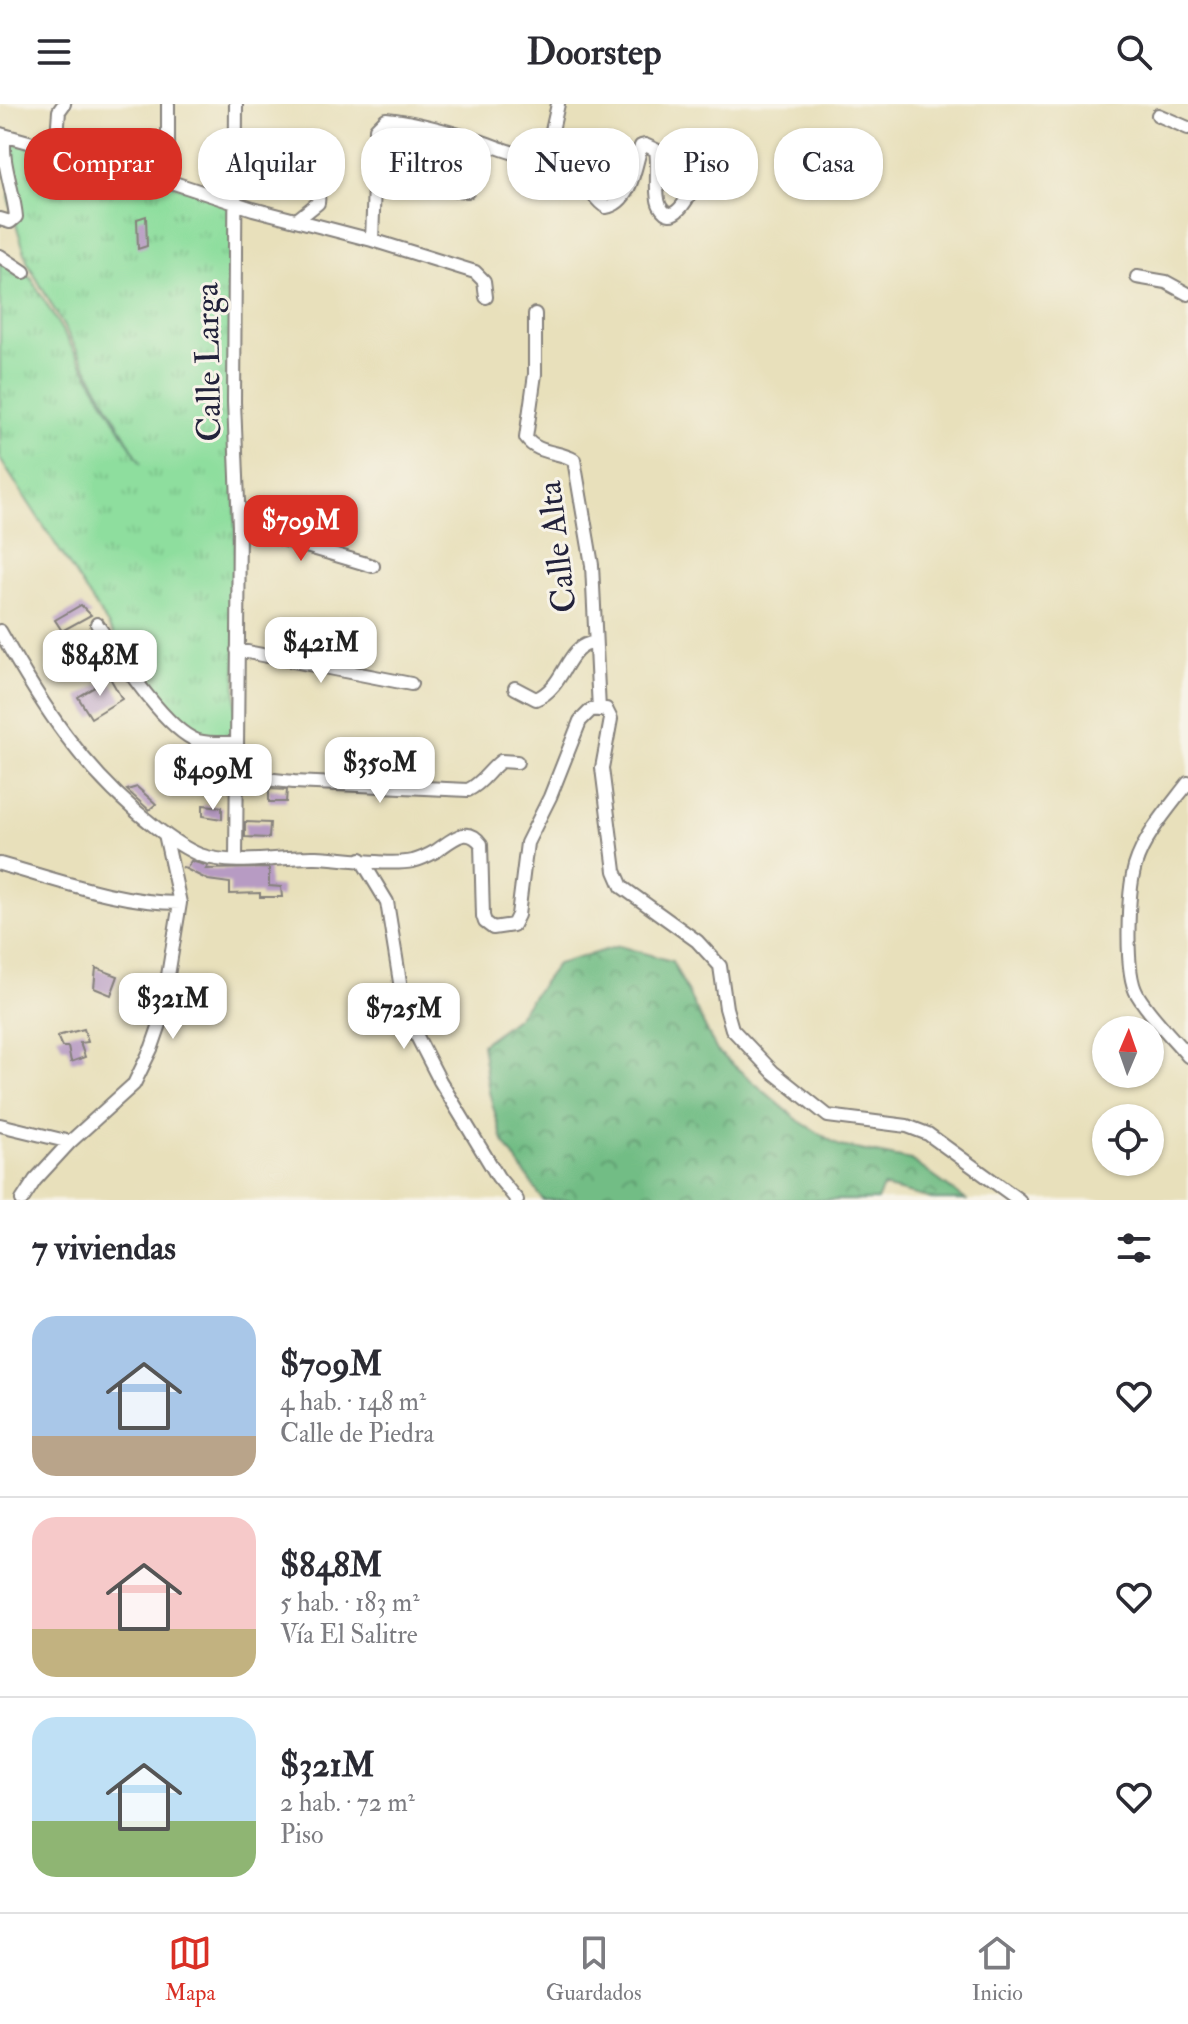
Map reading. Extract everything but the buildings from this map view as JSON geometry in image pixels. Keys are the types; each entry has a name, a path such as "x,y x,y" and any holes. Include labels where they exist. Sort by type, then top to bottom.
{"street":[{"path":"58,128 59,111 64,104"},
{"path":"168,104 168,128"},
{"name":"Calle Larga","path":"236,104 234,402 239,526 236,859"},
{"path":"553,128 558,104"},
{"path":"1158,115 1188,128"},
{"path":"377,128 386,119 431,128"},
{"path":"0,219 10,222 16,217 1,145 3,135 24,141"},
{"path":"639,154 641,146 655,150"},
{"path":"182,185 253,209 298,219 472,271 484,281 486,297"},
{"path":"298,219 319,200"},
{"path":"372,240 373,200"},
{"path":"599,200 606,207 621,200"},
{"path":"658,200 661,209 667,213 674,212 687,200"},
{"path":"0,256 24,272"},
{"path":"1137,277 1166,282 1188,294"},
{"name":"Calle Alta","path":"535,314 535,374 526,438 535,447 574,460 592,565 599,710 606,709 611,719 602,768 615,871 622,887 711,954 720,966 732,1029 773,1072 828,1116 907,1126 928,1134 1019,1200"},
{"path":"239,526 373,566"},
{"path":"97,624 167,717 187,735 199,741 236,743"},
{"path":"0,631 75,752 131,808 165,834 202,856 236,859 312,857 389,862 412,861 431,854 459,835 476,837 481,844 485,922 493,928 513,925 518,915 527,843 556,785 580,721 591,710 599,710"},
{"path":"515,688 536,699 546,695 576,649 582,644 595,643"},
{"path":"237,650 411,684"},
{"path":"235,776 294,782 468,790 482,783 490,770 501,761 517,762"},
{"path":"1188,783 1161,818 1135,866 1128,960 1136,993 1188,1056"},
{"path":"22,1200 35,1180 70,1142 134,1084 145,1065 160,1024 180,903 165,834"},
{"path":"361,859 387,902 405,1013 440,1081 498,1177 517,1200"},
{"path":"0,864 116,896 180,903"},
{"path":"0,1125 70,1142"}],"green space":[{"path":"14,143 24,146 24,200 182,200 182,187 198,192 198,200 234,201 236,743 189,732 121,645 0,459 0,262 31,278 141,464 28,263 9,201"},
{"path":"619,946 672,961 717,1051 799,1121 840,1146 911,1160 966,1200 936,1200 883,1187 877,1200 543,1200 503,1141 489,1092 482,1044 517,1017 557,964"}]}
